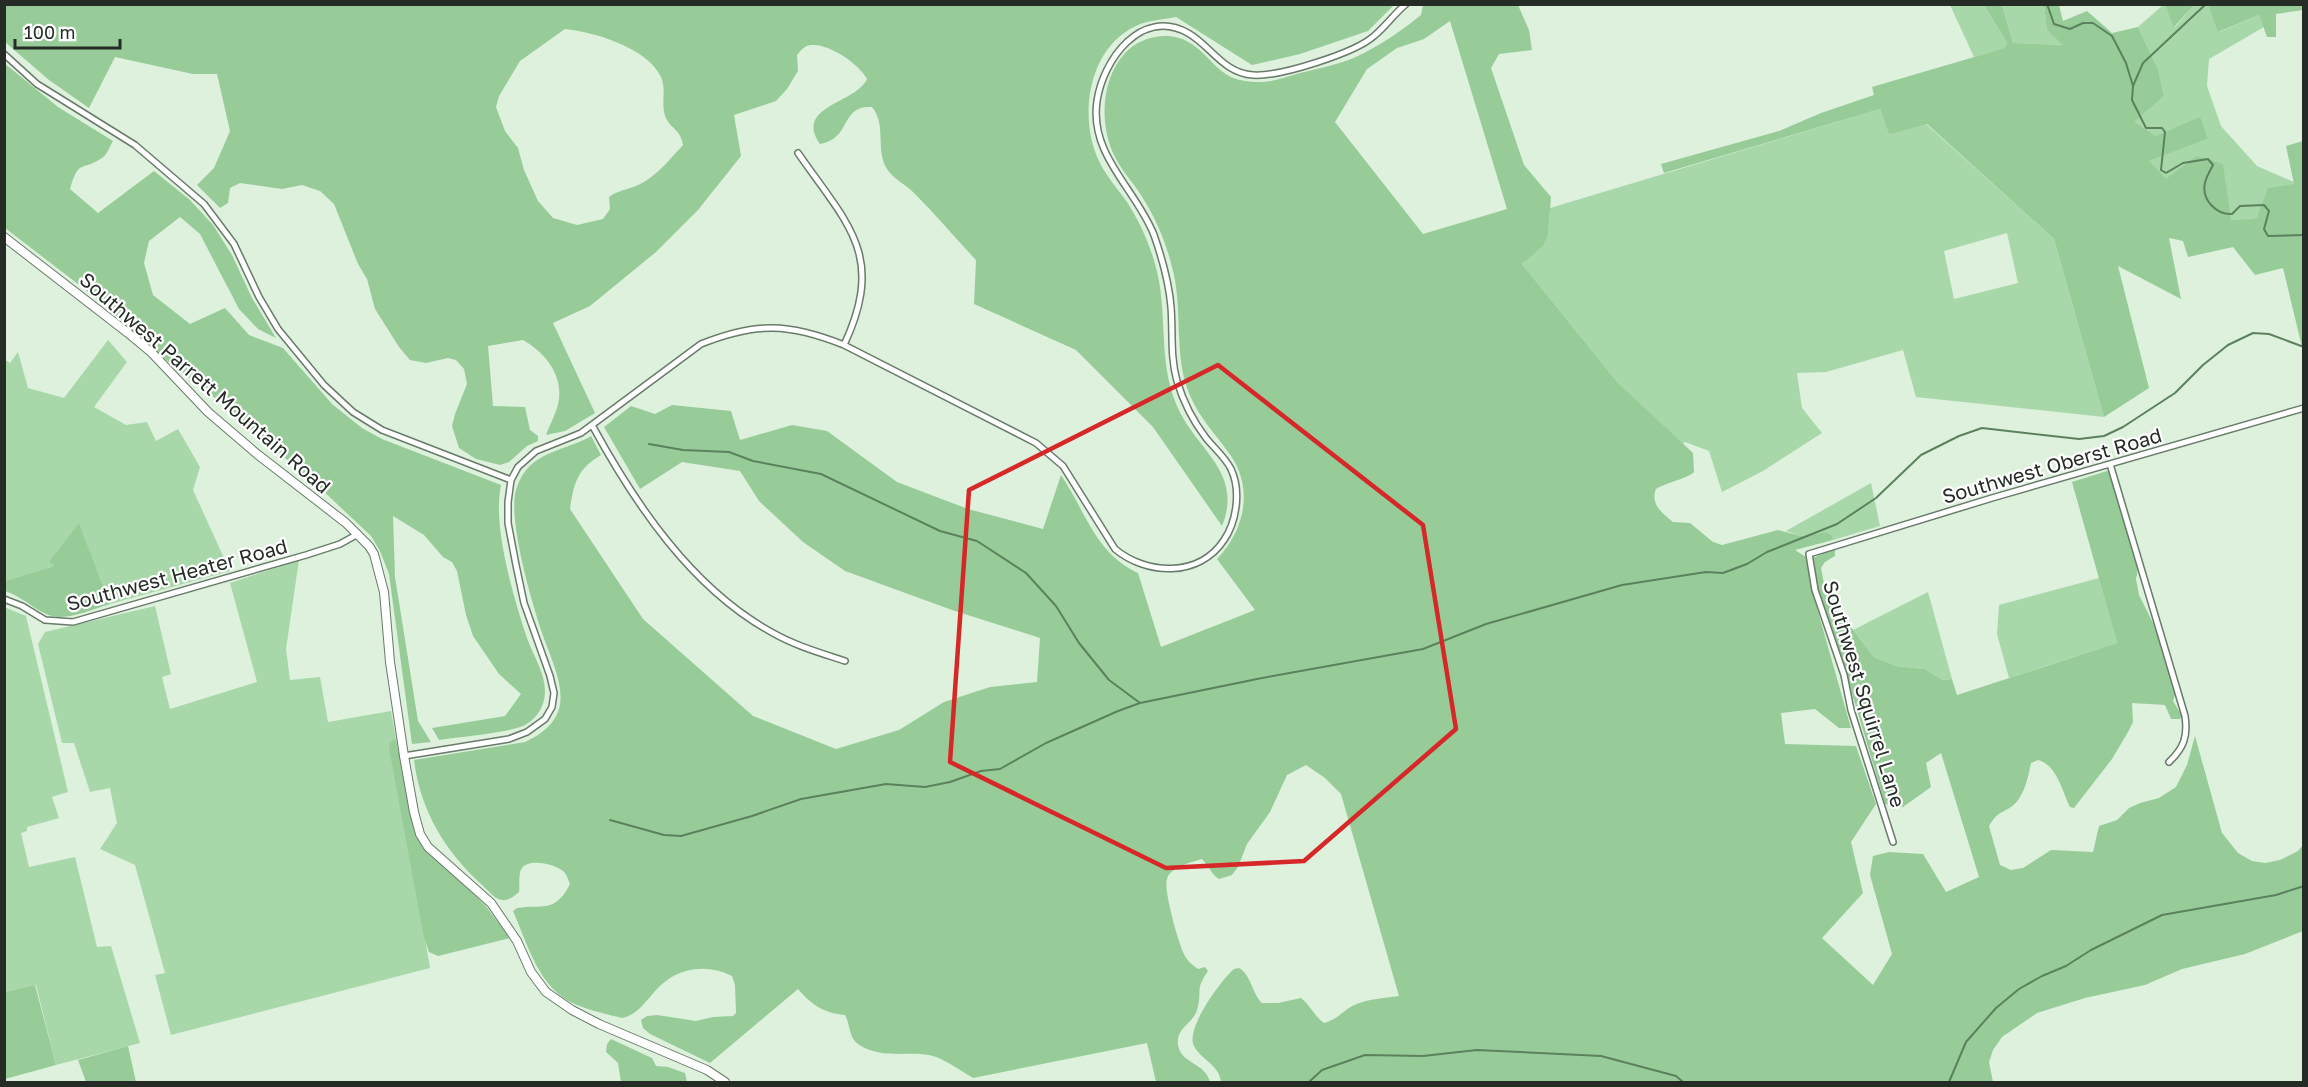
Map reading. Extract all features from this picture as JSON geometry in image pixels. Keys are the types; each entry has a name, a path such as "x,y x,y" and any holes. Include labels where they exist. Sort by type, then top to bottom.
{"street":[{"path":"404,756 509,739 538,726 552,707 554,693 550,676 534,635 508,523 511,480 518,467 536,451 568,439 592,425 701,344 747,329 792,328 814,333 844,345 1036,443 1063,466 1115,549 1127,559 1160,570 1180,568 1209,555 1224,541 1234,520 1235,480 1227,462 1194,421 1177,381 1171,347 1169,287 1163,261 1153,233 1139,205 1109,162 1102,143 1096,118 1097,100 1103,80 1112,59 1122,45 1131,37 1152,28 1164,27 1186,31 1203,43 1228,68 1253,75 1270,74 1345,53 1374,37 1406,4"},
{"path":"4,54 37,84 135,145 204,204 234,244 259,297 298,357 353,412 382,430 511,480"},
{"path":"798,153 846,221 862,261 862,292 858,312 844,345"},
{"name":"Southwest Parrett Mountain Road","path":"4,237 152,353 208,412 358,534 374,554 380,571 404,756 420,834 428,847 491,903 518,941 531,972 546,992 553,999 599,1024 707,1070 726,1083"},
{"name":"Southwest Oberst Road","path":"1809,554 2304,408"},
{"path":"592,425 636,500 682,558 712,588 741,613 772,633 845,661"},
{"path":"2110,464 2185,716 2184,744 2169,762"},
{"name":"Southwest Heater Road","path":"4,598 45,620 73,622 340,544 358,534"},
{"name":"Southwest Squirrel Lane","path":"1809,554 1815,590 1844,675 1851,710 1893,843"}],"highlighted area":[{"path":"1218,365 1423,525 1456,729 1304,861 1166,868 950,762 969,490"}],"green space":[{"path":"5,4 1394,5 1368,31 1300,54 1252,65 1176,17 1150,21 1120,36 1107,50 1092,85 1089,124 1093,143 1108,177 1136,217 1153,256 1162,300 1165,353 1171,389 1185,422 1215,462 1222,476 1227,491 1227,507 1222,526 1153,427 1076,350 974,304 976,260 923,202 887,169 882,154 879,122 872,107 855,111 837,135 830,141 820,144 814,131 815,121 820,113 852,94 867,79 858,67 835,51 812,45 803,48 797,55 798,71 776,101 734,115 741,156 698,210 656,252 590,306 553,323 595,413 565,431 546,435 559,399 558,380 550,364 523,340 488,346 493,406 525,407 530,430 538,436 538,441 527,446 509,462 500,465 476,459 459,448 452,426 467,384 464,369 456,360 448,358 426,363 410,360 399,347 375,309 367,279 358,264 334,204 320,191 302,185 282,189 240,183 230,188 228,203 220,208 197,185 214,168 230,131 217,74 193,74 115,57 89,108 49,80 5,42","holes":["565,29 619,43 645,58 654,67 663,82 664,113 668,122 680,136 683,145 650,178 609,197 610,209 603,219 577,225 553,218 538,201 524,170 518,148 505,131 496,107 499,96 520,61"]},
{"path":"1423,5 1518,5 1529,30 1532,50 1499,54 1491,68 1524,165 1551,197 1548,235 1543,246 1522,264 1618,383 1693,453 1694,472 1656,489 1655,499 1658,508 1673,522 1690,523 1713,542 1722,545 1778,530 1801,536 1826,532 1832,535 1833,540 1795,550 1806,557 1813,594 1851,728 1839,728 1815,709 1781,713 1785,744 1856,746 1876,804 1851,842 1863,893 1822,938 1873,985 1892,954 1870,875 1873,856 1889,852 1923,854 1946,892 1979,877 1941,753 1926,763 1931,787 1903,807 1885,804 1837,643 1817,591 1813,558 1835,548 1835,556 1825,562 1821,568 1825,589 1836,611 1874,657 1896,666 1925,669 1943,680 1952,679 1957,695 2117,643 2072,482 2110,470 2134,551 2138,569 2136,579 2139,595 2155,627 2175,694 2173,701 2182,716 2180,719 2171,719 2165,705 2132,703 2133,722 2128,732 2112,759 2074,808 2070,807 2050,767 2038,760 2031,763 2025,787 2019,798 2011,807 1996,816 1989,826 2000,865 2011,870 2023,868 2051,850 2093,852 2099,826 2117,820 2129,808 2159,798 2176,787 2187,765 2195,736 2222,833 2238,853 2252,861 2265,863 2280,860 2298,851 2303,845 2303,931 2245,954 2182,969 2145,985 2085,998 2037,1013 2002,1037 1993,1050 1989,1062 1993,1082 1221,1082 1217,1071 1197,1051 1193,1038 1199,1017 1206,1005 1234,969 1239,968 1247,975 1262,1003 1278,1003 1301,998 1324,1023 1357,1004 1399,996 1341,794 1325,778 1306,765 1287,775 1270,812 1247,844 1238,867 1232,875 1219,879 1202,859 1177,868 1167,879 1169,905 1182,950 1192,965 1198,969 1205,967 1208,971 1200,987 1195,1015 1182,1030 1178,1045 1184,1056 1204,1071 1210,1082 1156,1082 1147,1043 973,1078 936,1057 877,1052 867,1049 853,1038 845,1015 819,1007 808,1000 798,989 710,1063 650,1034 643,1028 641,1020 647,1016 657,1015 696,1021 733,1016 736,1013 735,985 732,976 704,969 677,974 661,985 634,1013 622,1018 577,1005 553,989 536,965 513,911 517,908 547,906 559,900 570,884 566,874 559,868 548,864 530,863 521,870 519,892 508,899 495,897 456,858 436,828 422,796 414,760 525,742 543,732 554,720 559,707 558,680 522,564 514,508 515,494 527,469 541,458 591,436 601,455 582,471 573,492 570,509 643,619 753,716 836,749 899,730 944,702 990,687 1037,682 1040,638 952,610 845,571 803,542 759,501 740,471 682,462 640,489 604,427 631,406 655,414 672,405 731,411 740,440 792,425 827,431 897,482 968,509 1043,529 1061,475 1101,543 1123,565 1138,573 1161,647 1255,610 1217,559 1234,536 1239,523 1243,510 1242,482 1231,456 1201,416 1187,388 1181,358 1177,297 1170,258 1153,216 1110,147 1105,119 1107,90 1117,64 1125,53 1140,42 1157,36 1175,37 1192,44 1219,69 1234,78 1262,82 1331,66 1353,58 1400,31 1421,15","holes":["1450,21 1507,209 1423,234 1335,122 1367,69 1397,48 1424,39"]},
{"path":"1950,5 1984,5 2007,43 2006,48 1974,57"},
{"path":"1984,5 2002,5 2013,43 2063,45 2047,30 2044,5 2059,5 2063,21 2087,11 2112,33 2138,27 2158,69 2164,96 2135,122 2156,136 2200,117 2208,139 2149,161 2166,179 2196,156 2223,164 2231,220 2257,218 2268,188 2294,184 2286,146 2303,141 2303,351 2283,268 2255,275 2233,247 2188,257 2183,241 2169,238 2181,299 2118,266 2149,388 2104,417 2054,239 1927,124 1889,135 1880,109 1664,173 1661,164 1779,131 1821,113 1874,95 1872,87 2005,48 2007,43"},
{"path":"2002,5 2044,5 2047,30 2064,45 2013,43"},
{"path":"2163,5 2175,27 2194,5 2208,5 2219,32 2259,15 2264,27 2209,59 2207,86 2221,126 2257,166 2294,182 2294,185 2257,218 2230,220 2196,156 2166,180 2148,161 2208,139 2156,136 2135,122 2164,96 2158,69 2138,27"},
{"path":"2165,5 2194,5 2174,27"},
{"path":"2208,5 2303,5 2303,10 2276,14 2276,37 2267,37 2259,15 2218,32"},
{"path":"4,63 58,107 113,141 104,157 79,169 70,189 98,213 154,171 190,200 213,225 232,255 252,298 276,338 258,329 239,309 200,234 180,217 149,241 144,263 153,295 190,324 225,308 249,335 283,348 332,404 362,428 382,439 501,485 499,521 506,562 522,622 544,684 545,696 542,706 530,722 508,730 439,740 432,728 505,716 521,694 499,674 473,636 457,571 452,562 443,557 424,535 393,516 395,577 418,721 431,742 412,744 389,574 371,536 319,487 209,393 148,346 104,304 5,228"},
{"path":"1880,109 1889,135 1926,124 2054,239 2104,417 1916,397 1903,350 1826,372 1797,373 1802,408 1822,433 1763,471 1722,492 1709,451 1685,442 1682,444 1618,383 1522,264 1548,235 1550,208","holes":["2007,233 2018,283 1954,299 1944,251"]},
{"path":"108,340 127,362 94,407 126,425 147,422 156,441 178,429 200,467 193,490 230,571 110,604 79,524 50,562 54,566 5,581 4,359 10,363 18,352 28,388 64,398"},
{"path":"1871,483 1880,526 1833,540 1832,535 1826,532 1801,536 1786,531"},
{"path":"79,523 110,604 61,617 46,614 5,591 5,581 54,566 49,562"},
{"path":"299,560 286,649 290,680 320,677 328,722 391,711 396,739 391,743 430,968 171,1035 155,975 165,973 135,865 100,849 117,823 110,788 90,792 74,743 62,743 38,644 45,632 155,606 171,674 162,677 170,709 257,682 230,583"},
{"path":"2099,578 2117,643 2009,678 1997,634 1999,605"},
{"path":"1928,592 1952,679 1943,680 1925,669 1896,666 1874,657 1853,630"},
{"path":"4,607 26,616 68,792 52,797 59,818 27,827 27,831 21,833 29,867 75,857 97,947 111,946 140,1043 56,1065 36,985 5,992"},
{"path":"396,739 410,811 423,846 485,905 510,938 438,956 429,952 424,938 389,748 390,742"},
{"path":"35,985 56,1065 5,1079 5,992"},
{"path":"611,1039 652,1058 656,1066 668,1067 685,1073 687,1082 621,1082 618,1063 606,1052 607,1044"},
{"path":"128,1046 136,1082 86,1082 78,1060"}],"waterway":[{"path":"2047,4 2054,24 2070,29 2083,23 2093,23 2112,36 2126,63 2133,86 2132,100 2146,128 2162,128 2165,132 2161,170 2166,173 2183,163 2208,159 2213,165 2206,178 2204,189 2208,201 2216,209 2232,214 2240,206 2264,205 2269,211 2264,229 2268,236 2304,235"},
{"path":"2133,86 2143,63 2206,4"},
{"path":"610,820 664,835 681,836 752,816 801,799 886,784 925,787 950,782 981,771 1000,769 1046,743 1140,703 1423,649 1486,624 1622,585 1706,572 1723,573 1747,564 1767,552 1837,524 1876,498 1921,455 1959,436 1982,428 2079,439 2104,436 2123,427 2175,393 2203,365 2228,345 2253,333 2269,334 2304,347"},
{"path":"649,444 683,450 729,452 753,461 821,474 940,531 977,541 1026,573 1056,606 1079,643 1109,680 1140,703"},
{"path":"1949,1082 1966,1042 1996,1008 2019,989 2042,976 2066,966 2091,950 2162,915 2276,895 2304,886"},
{"path":"1309,1082 1322,1070 1365,1055 1423,1056 1477,1050 1601,1056 1676,1076 1683,1082"}]}
